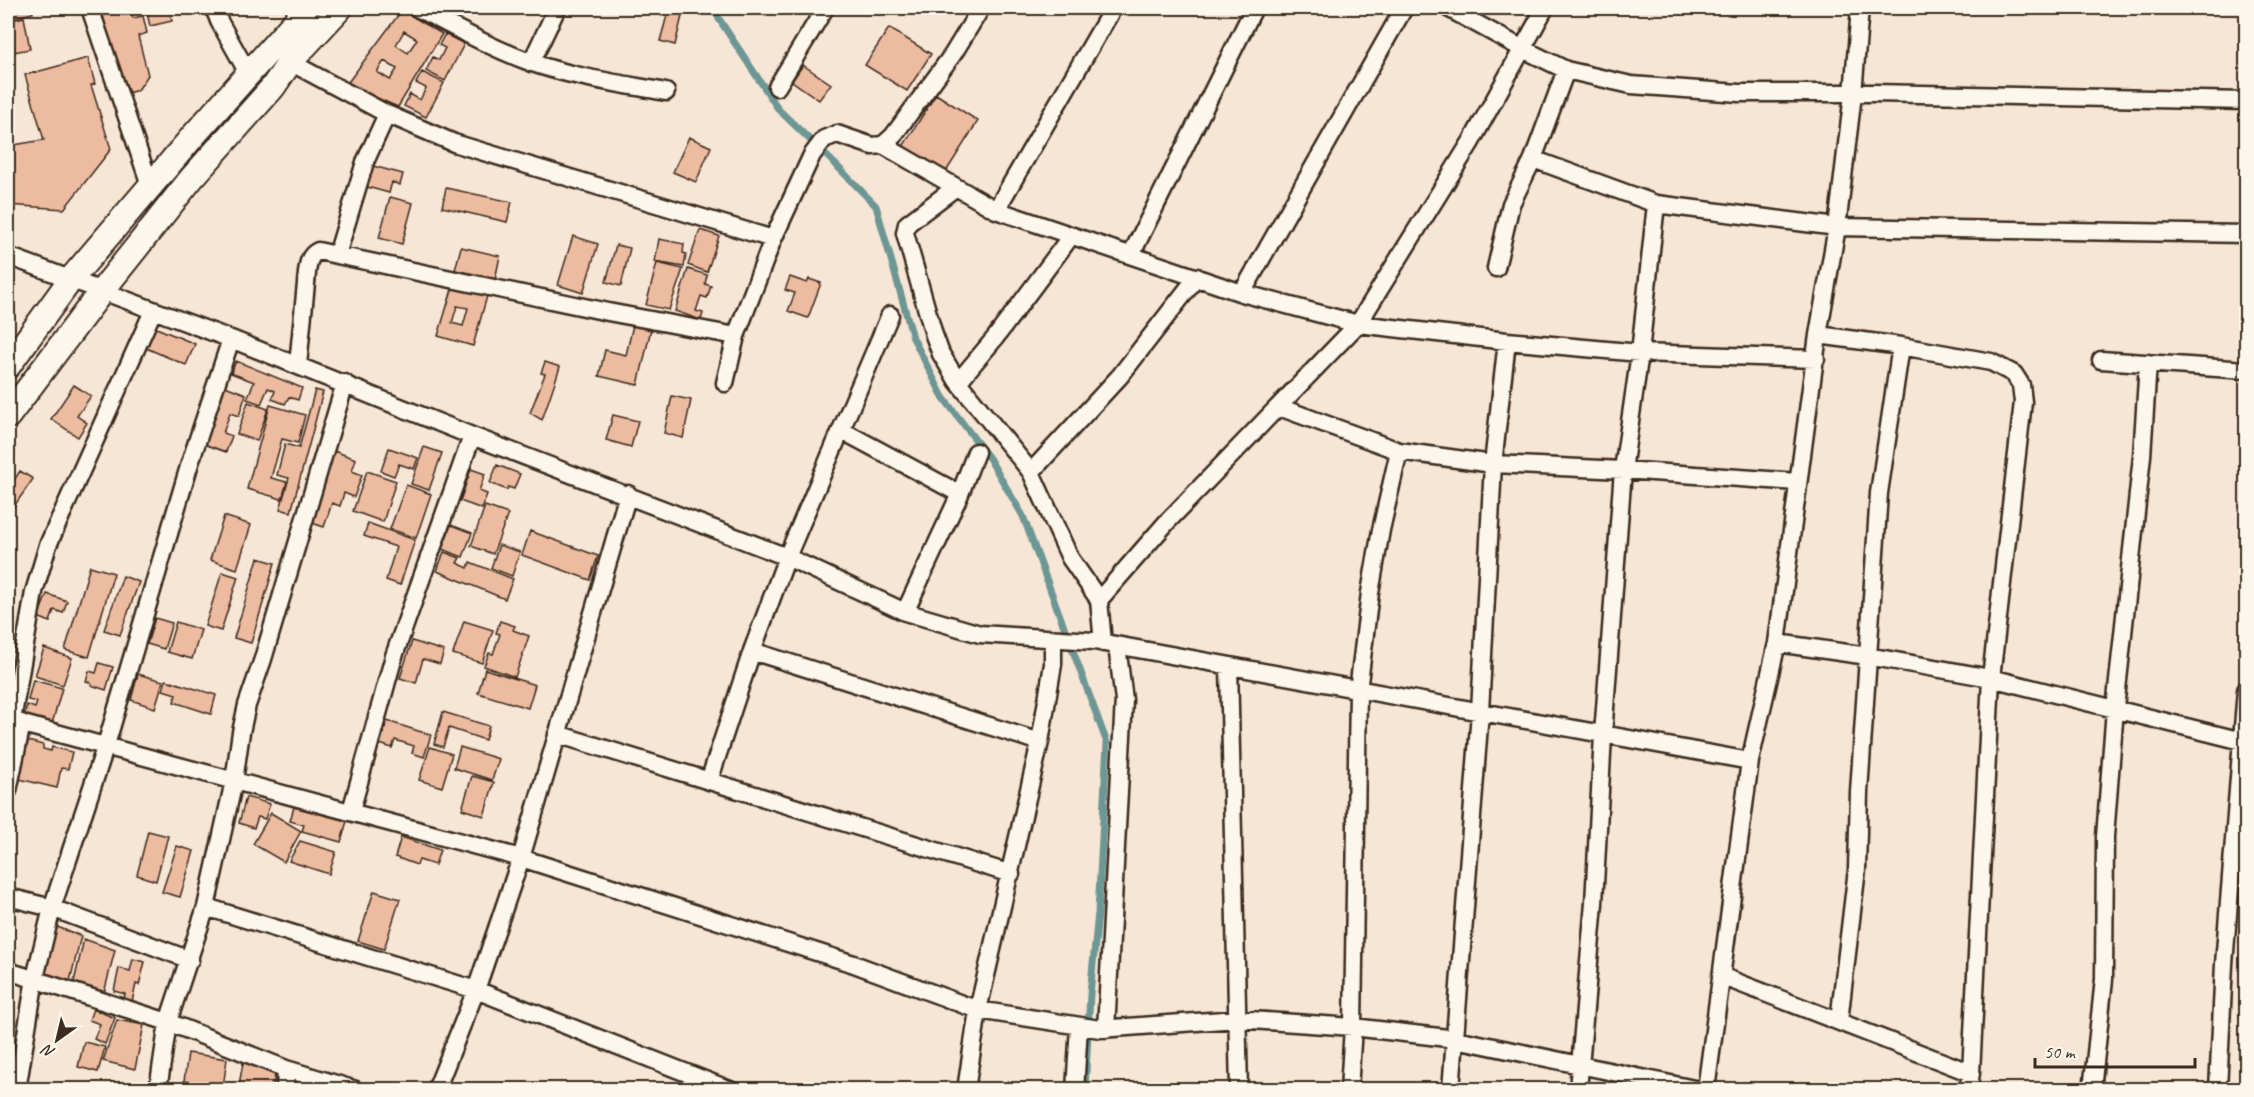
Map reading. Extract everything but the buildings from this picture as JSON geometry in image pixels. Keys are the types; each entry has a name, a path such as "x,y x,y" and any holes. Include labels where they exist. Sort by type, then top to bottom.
{"main road":[{"path":"8,366 71,279 248,72 307,8"},
{"path":"8,417 101,292 191,179 273,87 290,62 340,8"}],"street":[{"path":"90,8 150,185"},
{"path":"214,8 248,72"},
{"path":"417,8 485,43 531,63 666,92"},
{"path":"531,63 557,8"},
{"path":"777,87 825,8"},
{"path":"883,145 893,136 953,54 981,8"},
{"path":"996,210 1113,8"},
{"path":"1131,255 1254,8"},
{"path":"1242,293 1404,8"},
{"path":"1448,8 1566,70 1631,85 1739,93 2247,101"},
{"path":"1099,600 1167,522 1358,324 1471,142 1545,8"},
{"path":"1706,1089 1750,761 1777,643 1818,335 1837,227 1853,94 1860,8"},
{"path":"290,62 387,114 454,143 773,239"},
{"path":"1496,268 1511,204 1533,159 1566,70"},
{"path":"337,255 365,162 387,114"},
{"path":"725,383 736,336 773,239 812,155 824,139 837,134 872,146 883,145 996,210 1242,293 1358,324 1640,353 1816,359"},
{"path":"1533,159 1656,204 1837,227 2247,234"},
{"path":"956,187 907,224 906,233 934,336 941,354 958,382 1031,472 1070,558 1099,600 1105,644 1124,700 1103,1029"},
{"path":"1578,1089 1594,903 1623,470 1640,353 1656,204"},
{"path":"958,382 995,338 1071,236"},
{"path":"298,365 309,261 318,251 608,312 736,336"},
{"path":"8,256 345,383 472,436 787,557 905,612 980,634 1105,644 1750,761"},
{"path":"1031,472 1120,376 1197,277"},
{"path":"8,791 14,721 34,592 48,545 153,311"},
{"path":"709,781 752,651 787,557 890,315"},
{"path":"1721,976 1839,1021 1969,1081 1990,678 2023,402 2021,385 2014,374 1991,362 1901,346 1818,335"},
{"path":"17,1089 35,978 52,908 106,745 190,463 231,339"},
{"path":"1451,1089 1480,712 1493,464 1507,341"},
{"path":"1839,1021 1857,869 1859,792 1880,493 1901,346"},
{"path":"2101,360 2247,370"},
{"path":"2092,1089 2104,979 2105,837 2115,709 2142,456 2148,363"},
{"path":"158,1089 168,1022 206,906 234,781 247,705 263,659 345,383"},
{"path":"1279,407 1399,452 1493,464 1798,482"},
{"path":"841,430 960,494"},
{"path":"351,811 394,656 472,436"},
{"path":"905,612 960,494 976,452"},
{"path":"1349,1089 1353,1027 1358,691 1370,593 1381,530 1399,452"},
{"path":"436,1089 476,990 520,858 628,494"},
{"path":"966,1089 978,1010 1040,742 1055,640"},
{"path":"1777,643 1868,656 1990,678 2245,742"},
{"path":"752,651 1040,742"},
{"path":"1230,666 1239,1089"},
{"path":"2218,1089 2223,964 2245,742 2247,690"},
{"path":"14,721 520,858 854,964 978,1010 1103,1029 1237,1019 1353,1027 1456,1039 1699,1089"},
{"path":"557,734 1011,874"},
{"path":"8,897 52,908 190,960"},
{"path":"206,906 476,990 730,1089"},
{"path":"8,971 168,1022 286,1069 356,1089"},
{"path":"1075,1089 1080,1027"},
{"path":"285,1089 286,1069"}],"waterway":[{"path":"715,8 719,19 779,110 876,206 913,338 943,397 989,458 1023,516 1107,743 1085,1090"}]}
